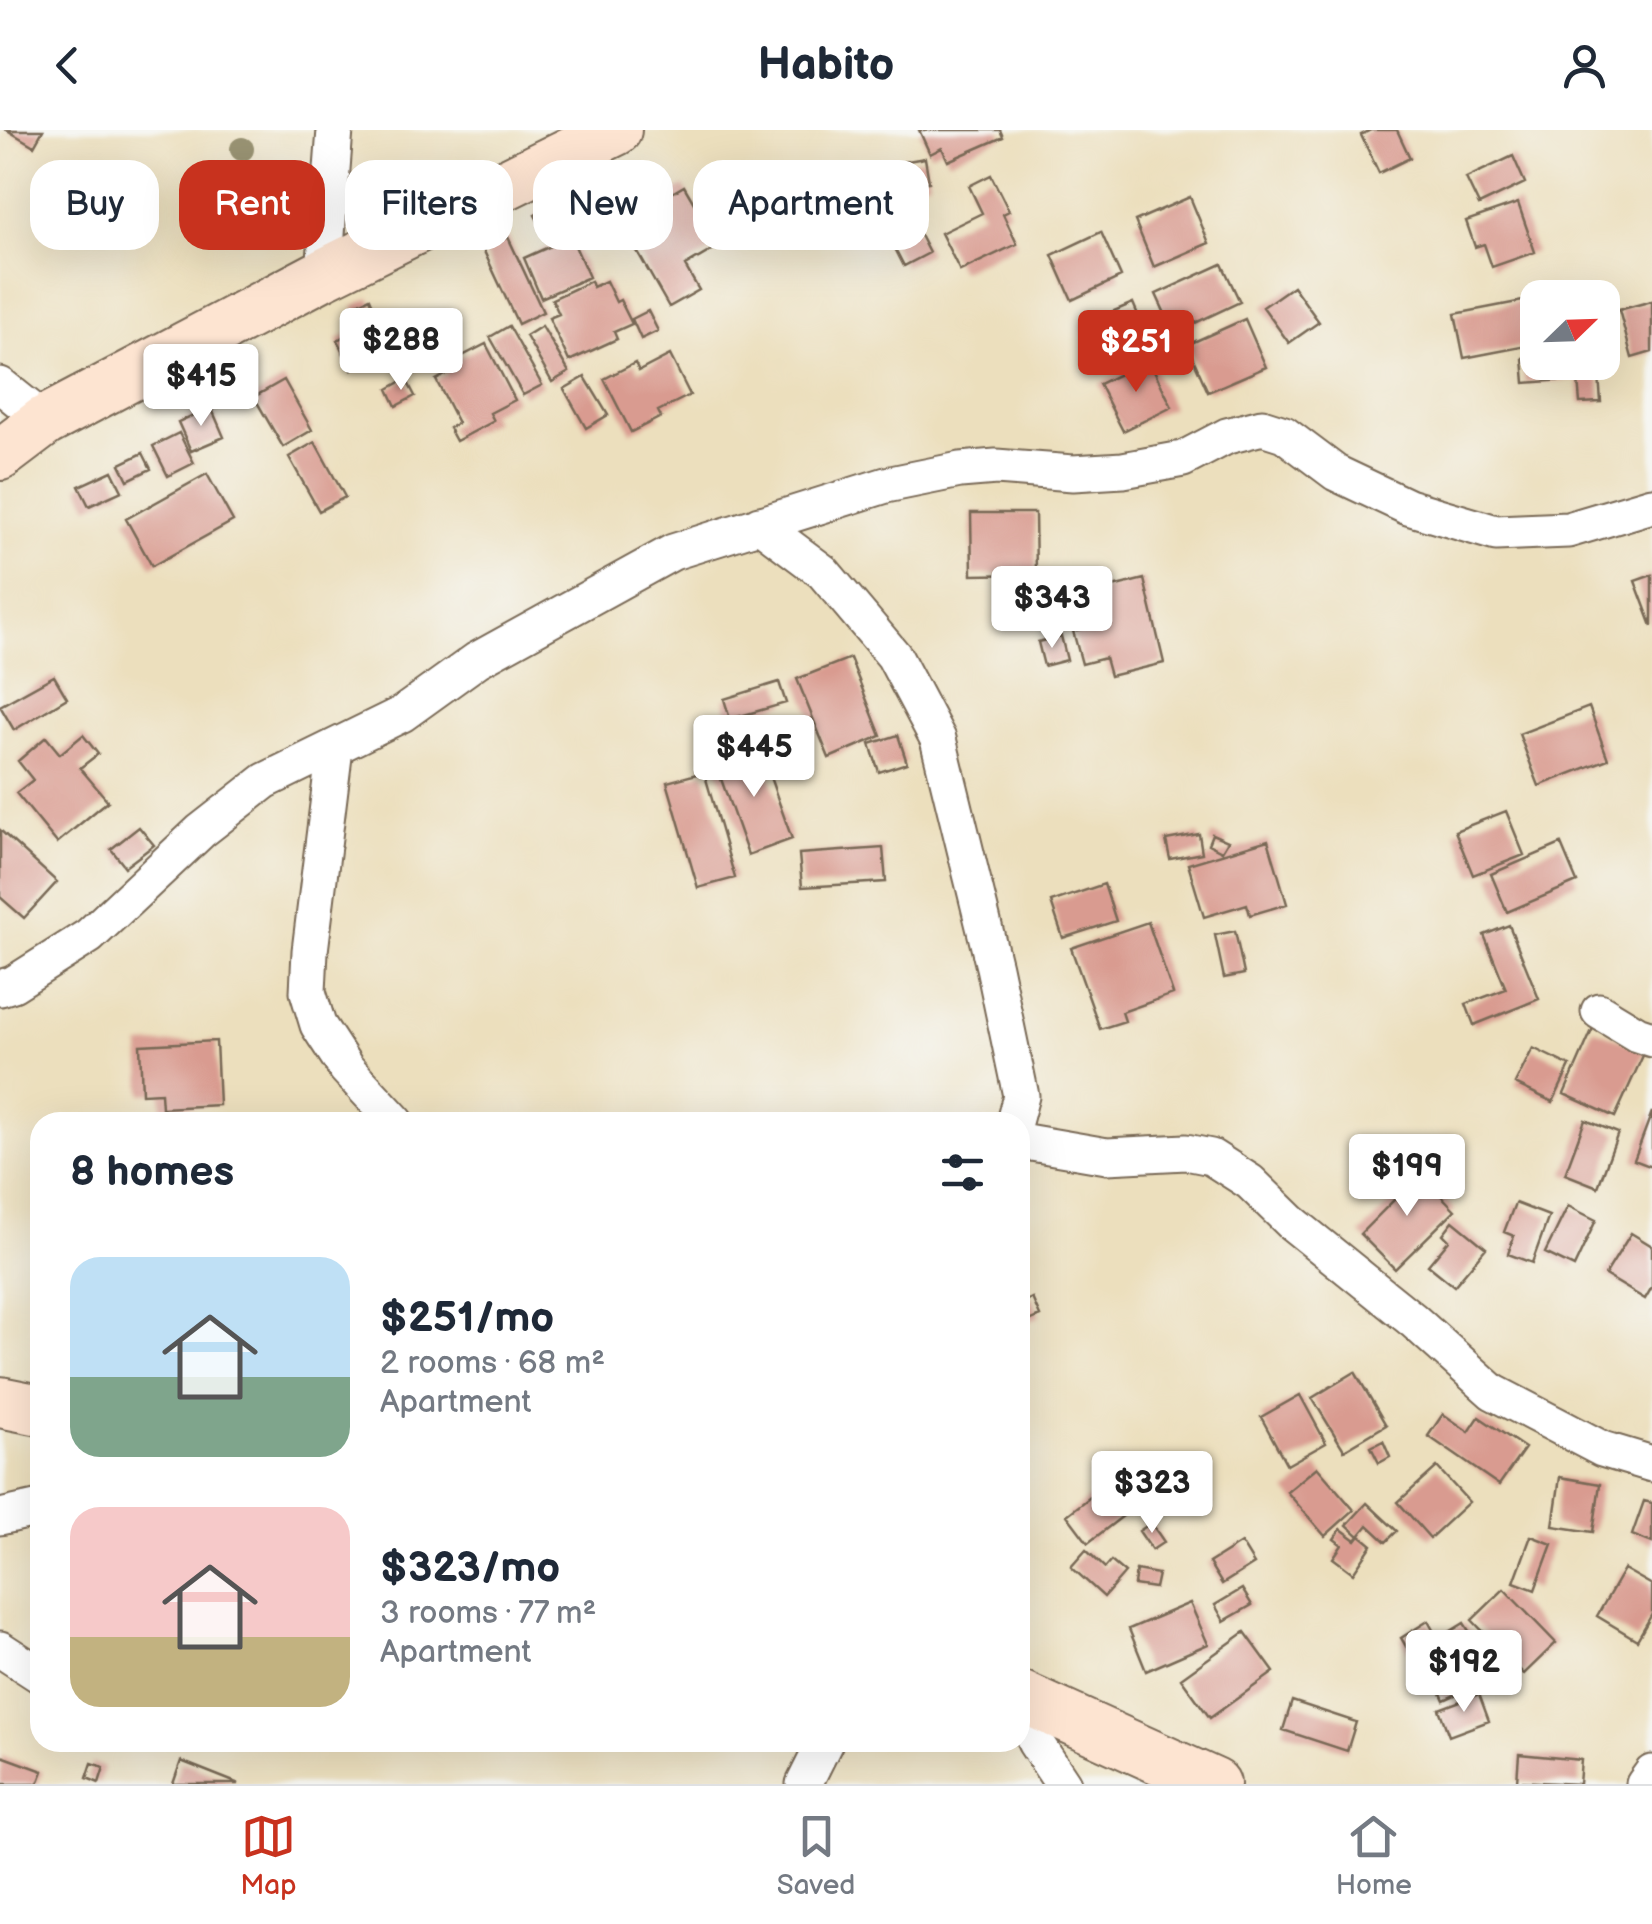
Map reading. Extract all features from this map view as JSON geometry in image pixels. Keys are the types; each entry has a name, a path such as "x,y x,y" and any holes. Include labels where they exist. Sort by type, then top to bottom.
{"street":[{"path":"324,274 334,130"},
{"path":"0,455 45,421 324,274 611,131"},
{"path":"0,385 45,421"},
{"path":"0,988 13,984 88,936 202,832 265,781 402,714 477,660 673,552 886,485 996,467 1072,473 1123,470 1183,459 1227,436 1262,426 1284,434 1336,474 1408,507 1496,533 1568,530 1652,505"},
{"path":"758,524 823,572 894,656 938,739 994,968 1020,1096 1016,1112"},
{"path":"334,748 308,992 318,1025 346,1068 387,1112"},
{"path":"1598,1011 1636,1034 1652,1038"},
{"path":"1030,1143 1107,1156 1186,1152 1211,1158 1250,1182 1290,1222 1414,1320 1494,1392 1602,1449 1652,1464"},
{"path":"0,1402 30,1408"},
{"path":"0,1517 30,1510"},
{"path":"0,1649 30,1668"},
{"path":"1030,1700 1215,1784"},
{"path":"1030,1728 1034,1742 1063,1784"},
{"path":"804,1784 820,1752"},
{"path":"1644,1784 1652,1772"}],"building":[{"path":"7,130 43,130 34,146"},
{"path":"919,130 1000,130 1003,137 948,161 942,148 930,154"},
{"path":"1371,130 1397,130 1410,158 1379,173 1361,135"},
{"path":"1513,156 1525,183 1479,205 1466,178"},
{"path":"991,175 1009,211 1003,214 1017,244 960,271 941,233 982,213 969,186"},
{"path":"684,186 693,201 693,250 712,250 685,266 699,290 669,307 636,250 673,250 673,192"},
{"path":"1190,197 1209,243 1154,267 1135,221"},
{"path":"1518,203 1535,252 1492,267 1484,244 1475,247 1466,221"},
{"path":"1101,232 1121,277 1072,300 1052,255"},
{"path":"513,248 543,312 518,324 483,250"},
{"path":"542,250 577,250 589,277 541,298 524,258"},
{"path":"896,250 927,250 929,253 904,266"},
{"path":"1222,264 1240,302 1174,333 1156,294"},
{"path":"591,281 593,287 606,281 632,324 614,332 617,339 569,361 549,318 559,314 552,299"},
{"path":"1293,286 1319,322 1289,343 1263,307"},
{"path":"370,298 377,315 360,323 353,306"},
{"path":"1652,301 1652,352 1632,358 1620,310"},
{"path":"1520,302 1520,347 1464,358 1455,314"},
{"path":"1133,303 1150,343 1097,365 1081,325"},
{"path":"648,311 658,331 641,339 632,319"},
{"path":"382,318 397,348 352,370 337,340"},
{"path":"1245,319 1266,367 1208,392 1187,345"},
{"path":"509,326 542,385 523,395 490,337"},
{"path":"542,326 569,372 552,382 526,336"},
{"path":"486,344 515,400 490,413 494,421 456,441 449,428 458,423 436,380 447,374 443,366"},
{"path":"670,355 690,395 658,411 661,417 631,432 604,379 635,363 639,371"},
{"path":"1149,360 1172,407 1123,431 1099,384"},
{"path":"585,377 608,415 586,428 564,389"},
{"path":"406,379 415,396 396,406 388,389"},
{"path":"284,380 312,430 283,447 254,397"},
{"path":"1578,380 1599,380 1601,402 1580,403"},
{"path":"211,407 224,437 191,451 178,422"},
{"path":"179,433 194,463 168,476 153,446"},
{"path":"315,442 345,497 319,511 289,457"},
{"path":"143,453 151,469 128,480 120,464"},
{"path":"112,471 122,491 89,506 79,486"},
{"path":"207,474 233,521 152,566 126,519"},
{"path":"971,513 1035,513 1036,574 972,575"},
{"path":"1652,575 1652,626 1635,581"},
{"path":"1144,579 1164,663 1110,676 1105,658 1082,664 1073,631 1093,626 1085,594"},
{"path":"1061,636 1067,660 1044,666 1038,642"},
{"path":"850,658 881,736 829,758 797,679"},
{"path":"54,676 67,698 14,730 0,706"},
{"path":"779,682 786,703 730,719 724,699"},
{"path":"1589,707 1608,759 1539,786 1519,734"},
{"path":"83,735 98,754 80,768 108,801 57,843 16,793 33,780 18,761 46,737 60,754"},
{"path":"898,735 907,763 879,772 870,744"},
{"path":"759,746 792,839 748,855 715,762"},
{"path":"704,772 735,878 698,888 667,782"},
{"path":"1506,811 1524,855 1473,875 1455,831"},
{"path":"139,827 154,845 125,867 111,849"},
{"path":"0,830 57,882 24,918 0,897"},
{"path":"1199,834 1202,853 1170,859 1166,840"},
{"path":"1212,834 1228,841 1222,851 1208,844"},
{"path":"1268,840 1287,904 1250,915 1247,904 1204,917 1188,864"},
{"path":"1561,844 1577,882 1507,912 1491,874"},
{"path":"883,848 886,882 802,887 799,854"},
{"path":"1104,884 1116,921 1063,938 1051,902"},
{"path":"1148,922 1173,994 1122,1012 1125,1021 1100,1029 1071,948"},
{"path":"1509,925 1539,999 1474,1025 1466,1004 1506,989 1484,935"},
{"path":"1235,931 1244,974 1224,978 1215,935"},
{"path":"1593,1028 1645,1051 1615,1117 1564,1094"},
{"path":"216,1041 219,1105 162,1108 161,1093 142,1094 140,1045"},
{"path":"1533,1048 1570,1066 1553,1102 1515,1084"},
{"path":"1652,1112 1652,1167 1634,1160"},
{"path":"1585,1120 1618,1133 1598,1187 1565,1174"},
{"path":"1414,1168 1455,1210 1395,1269 1360,1234 1398,1196 1392,1189"},
{"path":"1515,1203 1549,1216 1532,1263 1508,1254 1514,1236 1504,1232"},
{"path":"1568,1206 1596,1220 1574,1267 1545,1253"},
{"path":"1453,1221 1486,1248 1454,1286 1428,1265 1449,1240 1443,1234"},
{"path":"1631,1233 1652,1246 1652,1287 1645,1299 1605,1275"},
{"path":"1030,1299 1040,1316 1030,1320"},
{"path":"1355,1372 1386,1425 1344,1450 1312,1398"},
{"path":"1300,1395 1326,1443 1287,1465 1261,1417"},
{"path":"1443,1414 1469,1432 1479,1417 1525,1448 1499,1485 1428,1436"},
{"path":"1383,1441 1390,1457 1379,1463 1371,1447"},
{"path":"1317,1467 1354,1510 1325,1536 1287,1492"},
{"path":"1437,1467 1469,1502 1430,1538 1398,1502"},
{"path":"1560,1477 1600,1484 1593,1532 1553,1526"},
{"path":"1111,1481 1132,1509 1088,1543 1067,1515"},
{"path":"1644,1501 1652,1503 1652,1543 1632,1535"},
{"path":"1367,1503 1397,1531 1386,1542 1368,1525 1359,1536 1347,1525"},
{"path":"1151,1523 1164,1542 1152,1550 1139,1531"},
{"path":"1341,1529 1356,1540 1360,1535 1372,1545 1353,1573 1333,1558 1342,1545 1334,1539"},
{"path":"1531,1536 1552,1544 1535,1590 1514,1582"},
{"path":"1241,1543 1254,1564 1222,1584 1209,1563"},
{"path":"1086,1550 1105,1568 1111,1561 1125,1573 1104,1597 1071,1567"},
{"path":"1624,1569 1652,1585 1652,1614 1637,1640 1597,1616"},
{"path":"1136,1570 1158,1574 1155,1588 1134,1585"},
{"path":"1242,1589 1252,1605 1224,1621 1215,1605"},
{"path":"1504,1589 1556,1643 1524,1674 1472,1620"},
{"path":"1190,1603 1208,1644 1146,1671 1129,1629"},
{"path":"1428,1621 1438,1639 1464,1623 1476,1642 1423,1675 1401,1638"},
{"path":"1245,1632 1274,1672 1210,1718 1181,1678"},
{"path":"1484,1650 1496,1676 1444,1700 1433,1675"},
{"path":"1479,1694 1489,1721 1449,1736 1439,1709"},
{"path":"1292,1701 1356,1722 1347,1751 1283,1730"},
{"path":"1519,1754 1581,1760 1579,1784 1517,1781"},
{"path":"2,1756 43,1771 38,1784 0,1784"},
{"path":"181,1761 239,1784 173,1784"},
{"path":"92,1763 104,1767 99,1783 87,1778"}]}
